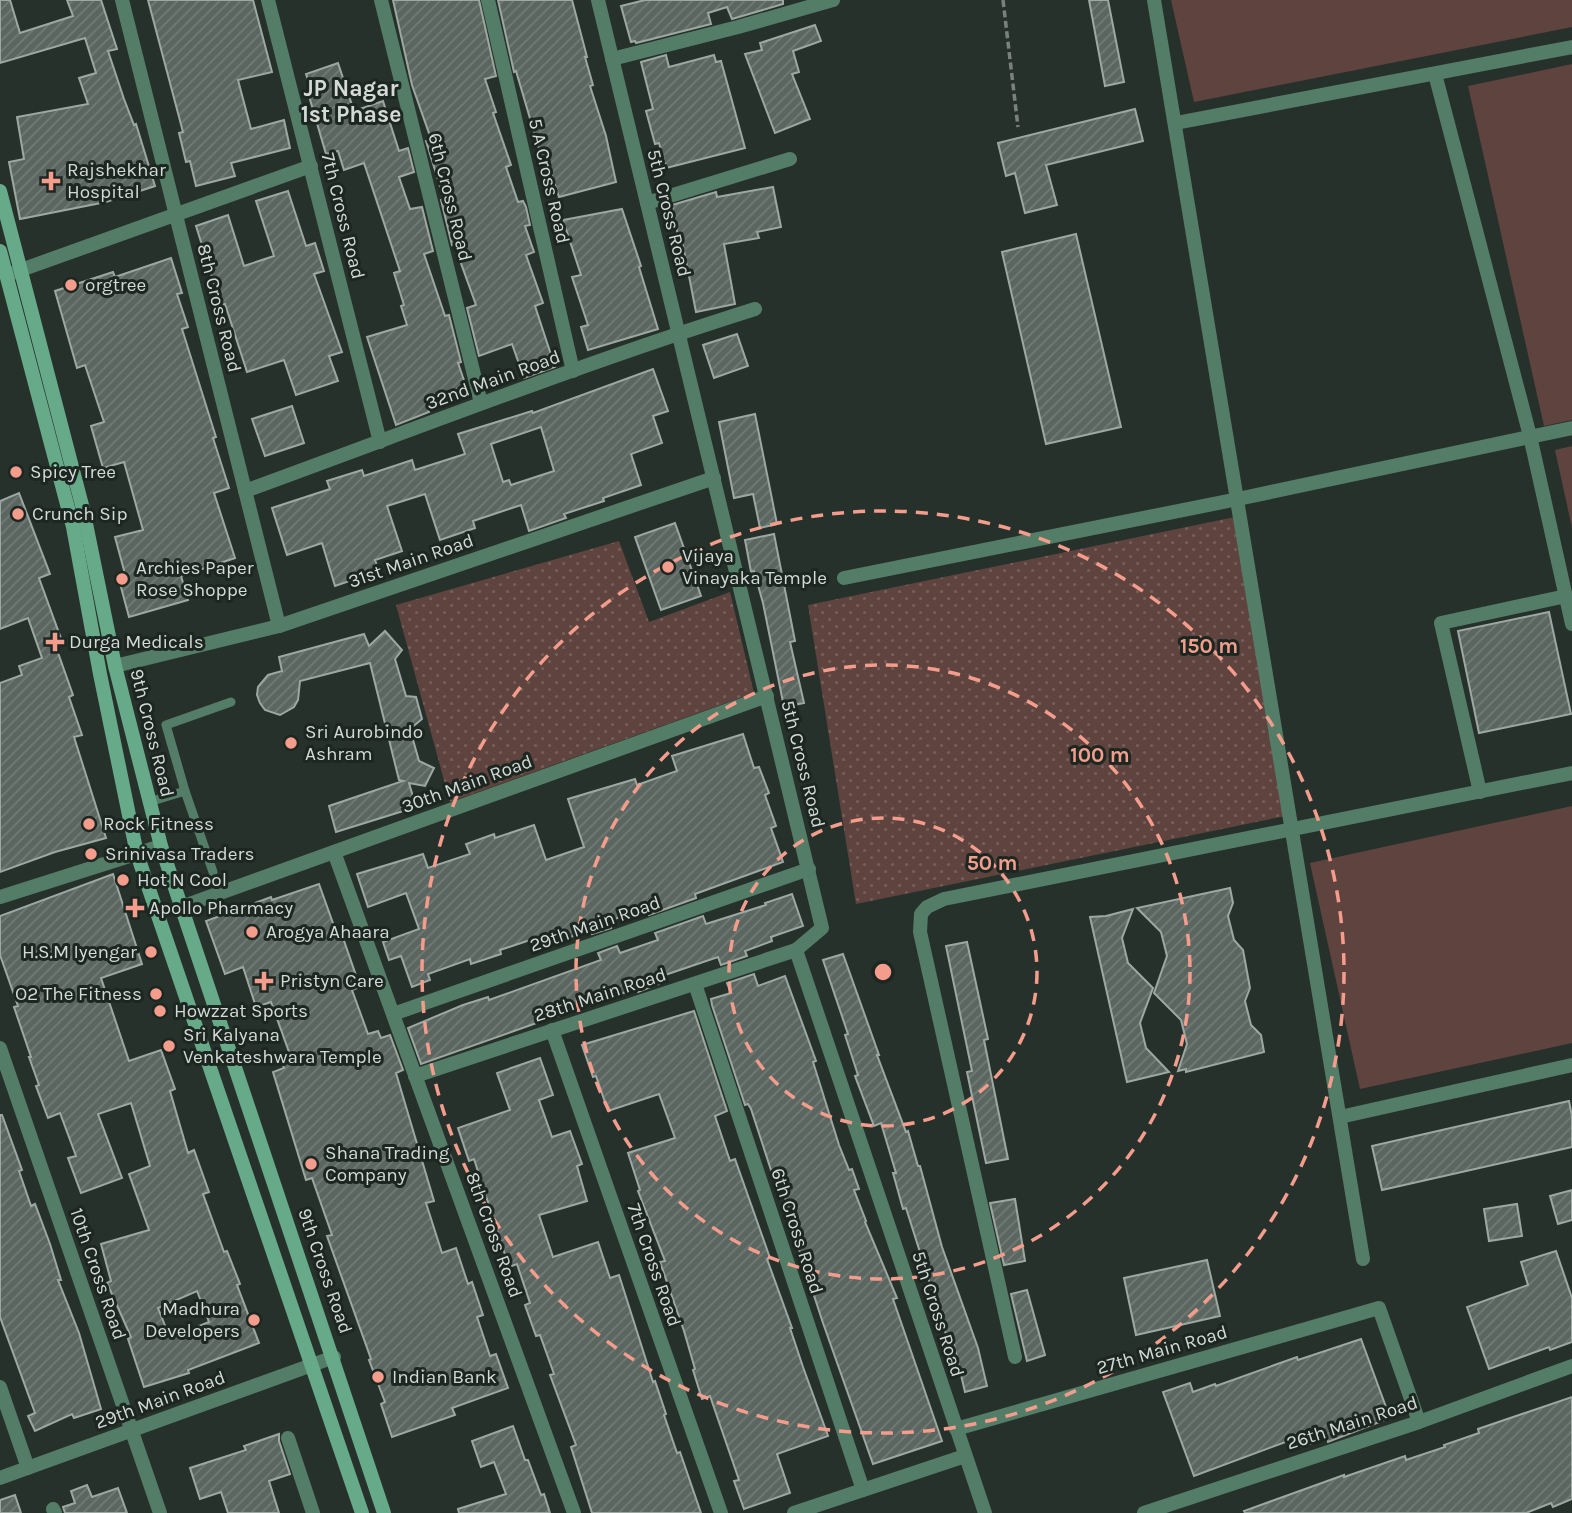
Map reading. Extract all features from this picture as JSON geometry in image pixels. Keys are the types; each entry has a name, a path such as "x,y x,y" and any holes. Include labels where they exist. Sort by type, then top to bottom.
{"main road":[{"name":"9th Cross Road","path":"0,191 83,509 116,666 161,846 384,1513"},
{"name":"9th Cross Road","path":"0,251 73,527 137,854 362,1513"}],"street":[{"name":"8th Cross Road","path":"122,0 279,626"},
{"name":"7th Cross Road","path":"268,0 380,442"},
{"name":"6th Cross Road","path":"382,0 481,403"},
{"name":"5 A Cross Road","path":"488,0 573,372"},
{"name":"5th Cross Road","path":"598,0 822,928 796,950 985,1513"},
{"path":"612,59 833,0"},
{"path":"1154,0 1363,1259"},
{"path":"1176,123 1572,47"},
{"path":"1435,74 1530,436 1572,624"},
{"path":"647,202 790,159"},
{"path":"7,275 310,166"},
{"name":"32nd Main Road","path":"245,491 481,403 755,309"},
{"path":"844,578 1238,499 1572,428"},
{"name":"31st Main Road","path":"116,666 279,626 714,478"},
{"path":"1480,792 1441,623 1566,596"},
{"name":"30th Main Road","path":"181,907 767,696"},
{"path":"1014,1357 920,932 921,914 927,907 944,898 1293,831 1572,773"},
{"path":"0,897 161,846"},
{"name":"8th Cross Road","path":"334,852 574,1513"},
{"name":"29th Main Road","path":"393,1014 809,869"},
{"name":"28th Main Road","path":"415,1076 796,950"},
{"name":"6th Cross Road","path":"695,984 863,1490"},
{"name":"7th Cross Road","path":"552,1030 721,1513"},
{"name":"10th Cross Road","path":"0,1048 160,1513"},
{"path":"1340,1117 1572,1065"},
{"name":"27th Main Road","path":"956,1429 1379,1308 1419,1422"},
{"name":"29th Main Road","path":"0,1478 334,1357"},
{"name":"26th Main Road","path":"1144,1513 1419,1422 1572,1366"},
{"path":"0,1387 28,1468"},
{"path":"288,1438 313,1513"},
{"path":"794,1513 965,1456"}],"lane":[{"path":"213,872 166,725 232,702"},
{"path":"149,802 185,791"}],"path":[{"path":"1003,0 1018,127"}],"shaded area":[{"path":"1171,0 1572,0 1572,27 1194,102"},
{"path":"1572,64 1572,420 1544,426 1468,86"},
{"path":"1572,446 1572,528 1555,450"},
{"path":"1235,517 1285,816 856,904 808,605"},
{"path":"619,541 649,622 730,592 754,693 450,802 396,605"},
{"path":"1572,806 1572,1043 1360,1089 1310,863"}],"building":[{"path":"0,0 10,0 20,33 73,16 67,0 101,0 117,49 108,51 124,99 134,125 136,124 155,186 106,202 20,219 9,162 24,159 17,117 88,104 79,78 96,73 85,38 0,63"},
{"path":"148,0 253,0 272,72 238,80 251,129 284,120 290,148 231,163 235,176 196,186 190,161 186,162 179,133 183,132"},
{"path":"393,0 479,0 496,76 485,79 496,112 493,113 511,165 506,167 518,202 523,201 526,207 530,225 525,226 534,252 526,255 543,303 535,306 555,367 524,378 512,344 479,356 467,308 476,305 454,244 452,245 441,200 444,199 426,141 431,139 412,85"},
{"path":"498,0 572,0 593,85 590,86 606,136 616,182 559,197 546,157 542,159 516,71 514,72"},
{"path":"645,0 783,0 783,4 732,19 727,7 708,13 711,24 631,42 621,6"},
{"path":"1089,0 1108,0 1124,82 1105,86"},
{"path":"815,25 821,41 793,51 799,72 792,74 810,119 775,133 745,54 762,50 760,43"},
{"path":"666,55 669,67 714,55 716,62 721,61 745,148 666,168 659,143 655,144 646,111 653,109 641,62"},
{"path":"338,63 354,111 383,101 399,151 408,148 414,172 399,177 410,209 422,207 433,251 424,254 445,316 449,315 461,362 458,363 466,386 425,399 429,412 396,425 367,337 407,325 394,273 400,271 364,163 344,170 338,151 326,154 309,96 313,94 306,74"},
{"path":"1135,109 1143,141 1046,165 1057,205 1025,213 1015,173 1006,176 998,143"},
{"path":"773,187 781,227 757,232 759,238 724,244 735,304 696,312 672,205 716,192 717,197"},
{"path":"288,191 306,246 315,243 324,271 314,274 342,352 329,356 338,381 296,395 284,360 247,372 225,304 221,306 196,226 228,215 244,266 274,256 256,201"},
{"path":"622,209 658,329 588,350 581,327 588,325 572,277 581,275 563,220"},
{"path":"1076,234 1121,427 1046,444 1002,252"},
{"path":"171,258 182,293 177,294 188,327 182,329 229,488 214,493 235,558 181,576 188,600 129,617 118,576 125,574 115,537 143,530 124,462 103,468 91,426 104,422 85,365 77,368 55,291 113,272 115,277"},
{"path":"737,334 748,366 714,378 703,345"},
{"path":"653,369 668,411 653,416 662,443 631,454 641,485 564,514 566,518 529,531 521,505 473,521 475,528 440,540 425,494 387,506 402,551 375,560 379,571 335,586 322,543 287,555 272,508 330,489 327,481 362,470 364,476 412,460 415,470 465,454 458,434 532,411 533,413","holes":["541,427 554,471 511,485 509,480 503,482 491,444"]},
{"path":"292,406 304,443 265,456 252,419"},
{"path":"755,414 777,524 760,528 753,494 734,498 719,422"},
{"path":"19,493 50,574 39,578 63,644 56,647 73,695 69,697 82,735 74,737 106,838 55,852 0,872 0,683 22,675 19,666 42,658 28,618 0,629 0,501"},
{"name":"Vijaya Vinayaka Temple","path":"675,523 701,596 661,610 635,537"},
{"path":"774,534 795,641 790,642 804,703 784,707 763,603 754,571 751,572 745,540"},
{"path":"1549,612 1571,714 1479,733 1458,631"},
{"path":"385,631 402,650 395,659 406,696 416,697 422,719 410,729 419,761 434,768 425,786 409,783 416,807 336,832 329,806 403,781 399,780 370,663 300,681 298,700 294,707 280,715 265,710 257,695 258,687 268,675 282,671 279,657 364,634 369,646"},
{"path":"743,734 754,768 759,767 769,793 765,795 776,826 771,828 783,862 695,894 696,898 649,915 646,908 609,921 611,928 592,934 590,930 543,947 539,937 500,950 501,954 471,964 470,959 428,974 430,980 412,987 401,956 389,960 383,942 419,929 406,893 368,907 357,874 423,854 428,868 470,854 466,844 534,825 546,860 584,847 568,799 635,779 637,785 677,771 672,756"},
{"path":"113,874 142,964 101,978 129,1061 161,1050 175,1089 170,1091 188,1153 194,1150 209,1192 203,1194 224,1252 227,1251 240,1284 237,1285 259,1343 188,1370 189,1373 144,1387 128,1339 131,1337 107,1283 111,1281 101,1244 149,1230 129,1174 150,1166 131,1103 98,1114 122,1178 81,1193 68,1158 76,1156 60,1113 48,1118 36,1086 39,1085 14,1007 18,1006 0,955 0,916","holes":["197,1291 209,1322 170,1338 158,1308"]},
{"path":"319,884 339,940 343,938 360,987 352,990 368,1034 378,1031 381,1038 390,1035 403,1070 396,1073 434,1201 426,1203 442,1253 456,1248 468,1284 472,1282 483,1315 477,1317 490,1356 496,1354 508,1388 452,1408 455,1415 392,1437 381,1404 385,1402 327,1236 332,1235 312,1178 306,1180 273,1072 284,1068 282,1062 289,1059 289,1052 271,1002 256,1007 243,967 225,974 206,921 271,897 272,900"},
{"path":"1230,888 1233,903 1228,916 1234,940 1243,950 1250,988 1245,1001 1251,1025 1261,1035 1264,1052 1186,1072 1186,1069 1178,1071 1187,1044 1181,1020 1154,993 1167,956 1161,932 1137,908"},
{"path":"792,894 803,926 771,937 772,941 745,951 747,956 721,965 718,957 662,976 664,982 638,992 637,989 610,997 421,1064 408,1028 463,1005 488,997 489,1000 601,960 598,953 617,946 620,953 658,940 655,933 703,916 706,924"},
{"path":"1133,909 1122,938 1128,963 1153,988 1140,1023 1146,1048 1169,1072 1127,1082 1090,917"},
{"path":"967,942 988,1039 984,1040 1008,1159 986,1163 967,1072 972,1071 946,946"},
{"path":"843,954 877,1055 920,1166 942,1247 978,1348 987,1386 965,1392 954,1345 950,1347 906,1208 903,1209 893,1173 896,1173 881,1123 874,1126 855,1076 858,1075 845,1035 848,1034 823,960"},
{"path":"754,974 758,986 785,976 816,1061 813,1062 839,1145 859,1189 854,1190 865,1222 897,1298 893,1299 942,1441 873,1464 823,1323 775,1169 771,1170 751,1109 748,1104 745,1105 712,1005 711,999 731,993 727,983"},
{"path":"694,1011 727,1111 715,1116 730,1161 735,1159 770,1258 767,1259 828,1436 777,1454 790,1493 744,1509 734,1481 739,1480 710,1396 702,1399 684,1331 660,1262 665,1261 638,1191 640,1190 628,1153 675,1138 659,1094 608,1111 582,1045"},
{"path":"540,1058 553,1095 539,1100 552,1137 570,1131 582,1164 577,1166 587,1201 539,1215 553,1257 598,1242 610,1278 619,1275 677,1453 680,1452 701,1513 592,1513 571,1447 576,1445 550,1375 554,1374 540,1335 536,1336 525,1305 530,1303 517,1264 509,1267 474,1159 469,1161 458,1128 510,1110 497,1073"},
{"path":"1569,1101 1572,1147 1382,1190 1372,1146"},
{"path":"0,1115 22,1170 19,1171 31,1206 35,1204 50,1244 61,1280 58,1280 79,1333 101,1409 74,1418 72,1414 35,1431 28,1416 35,1413 0,1317"},
{"path":"1572,1190 1572,1220 1558,1224 1550,1196"},
{"path":"1015,1199 1025,1261 1004,1265 990,1203"},
{"path":"1517,1204 1522,1236 1489,1241 1484,1209"},
{"path":"1556,1251 1572,1298 1572,1342 1550,1350 1549,1347 1489,1369 1467,1307 1528,1285 1521,1262"},
{"path":"1207,1260 1220,1316 1136,1335 1124,1278"},
{"path":"1027,1290 1045,1355 1027,1361 1011,1294"},
{"path":"1361,1339 1390,1418 1328,1442 1327,1438 1291,1450 1288,1441 1194,1476 1163,1392 1190,1383 1193,1392 1215,1384 1216,1386 1297,1357 1298,1360"},
{"path":"1572,1397 1572,1499 1553,1507 1551,1503 1526,1513 1244,1511 1344,1475 1405,1456 1406,1460 1445,1447 1444,1445 1479,1433 1478,1429"},
{"path":"513,1426 525,1460 528,1460 550,1513 459,1513 458,1509 506,1494 494,1462 481,1467 472,1441"},
{"path":"279,1434 290,1474 269,1481 279,1513 228,1513 221,1492 200,1499 190,1468 246,1450 244,1446"},
{"path":"87,1485 92,1497 118,1488 127,1513 65,1513 63,1507 75,1503 71,1491"},
{"path":"15,1495 21,1513 0,1513 0,1500"}],"place":[{"name":"Rajshekhar Hospital","path":"51,181"},
{"name":"orgtree","path":"71,285"},
{"name":"Spicy Tree","path":"16,472"},
{"name":"Crunch Sip","path":"18,514"},
{"name":"Vijaya Vinayaka Temple","path":"668,567"},
{"name":"Archies Paper Rose Shoppe","path":"122,579"},
{"name":"Durga Medicals","path":"55,642"},
{"name":"Sri Aurobindo Ashram","path":"291,743"},
{"name":"Rock Fitness","path":"89,824"},
{"name":"Srinivasa Traders","path":"91,854"},
{"name":"Hot N Cool","path":"123,880"},
{"name":"Apollo Pharmacy","path":"135,908"},
{"name":"Arogya Ahaara","path":"252,932"},
{"name":"H.S.M Iyengar","path":"151,952"},
{"name":"Pristyn Care","path":"264,981"},
{"name":"O2 The Fitness","path":"156,994"},
{"name":"Howzzat Sports","path":"160,1011"},
{"name":"Sri Kalyana Venkateshwara Temple","path":"169,1046"},
{"name":"Shana Trading Company","path":"311,1164"},
{"name":"Madhura Developers","path":"254,1320"},
{"name":"Indian Bank","path":"378,1377"}],"district":[{"name":"JP Nagar 1st Phase","path":"351,101"}]}
